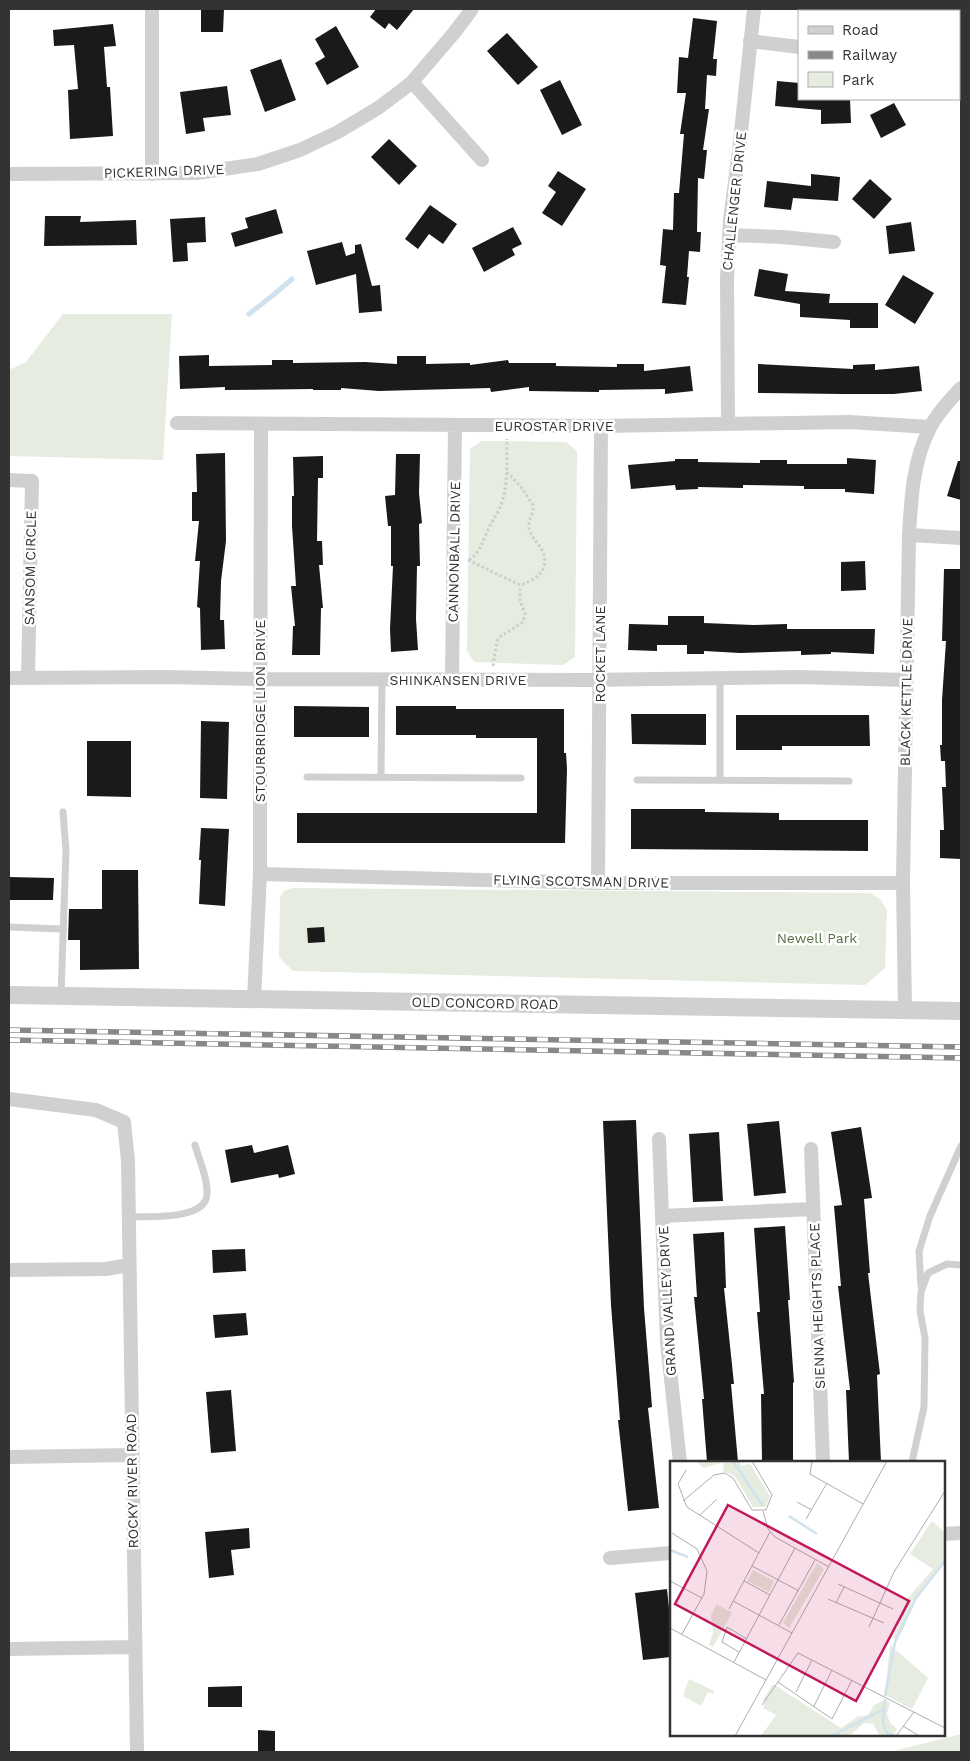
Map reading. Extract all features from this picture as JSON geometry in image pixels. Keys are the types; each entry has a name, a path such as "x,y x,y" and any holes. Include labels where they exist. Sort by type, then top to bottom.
{"street":[{"path":"152,9 152,174"},
{"name":"PICKERING DRIVE","path":"9,174 197,173 258,164 300,150 338,132 378,108 412,82 472,9"},
{"name":"CHALLENGER DRIVE","path":"728,423 727,279 729,235 754,9"},
{"path":"750,41 798,47"},
{"path":"412,82 482,160"},
{"path":"729,235 782,237 834,242"},
{"name":"BLACK KETTLE DRIVE","path":"905,1010 902,883 909,535 912,486 923,443 930,427 961,388"},
{"name":"EUROSTAR DRIVE","path":"177,423 601,426 849,422 930,427"},
{"name":"STOURBRIDGE LION DRIVE","path":"254,998 260,874 261,424"},
{"name":"CANNONBALL DRIVE","path":"452,679 455,426"},
{"name":"ROCKET LANE","path":"598,883 601,426"},
{"name":"SANSOM CIRCLE","path":"9,480 32,481 28,678"},
{"path":"909,535 961,538"},
{"name":"SHINKANSEN DRIVE","path":"9,678 166,677 599,680 798,677 907,680"},
{"name":"FLYING SCOTSMAN DRIVE","path":"260,874 598,883 902,883"},
{"name":"OLD CONCORD ROAD","path":"9,994 961,1011"},
{"name":"ROCKY RIVER ROAD","path":"9,1099 96,1110 124,1122 128,1162 137,1752"},
{"name":"GRAND VALLEY DRIVE","path":"659,1139 667,1342 680,1461"},
{"name":"SIENNA HEIGHTS PLACE","path":"811,1149 823,1461"},
{"path":"662,1216 813,1209"},
{"path":"9,1270 106,1269 129,1265"},
{"path":"9,1457 131,1455"},
{"path":"945,1534 961,1534"},
{"path":"610,1558 670,1553"},
{"path":"9,1649 135,1647"}],"lane":[{"path":"720,678 720,780"},
{"path":"381,777 382,679"},
{"path":"307,777 520,778"},
{"path":"637,780 849,781"},
{"path":"61,995 66,850 63,812"},
{"path":"9,927 62,929"},
{"path":"128,1213 177,1215 199,1208 205,1202 207,1195 206,1183 195,1145"},
{"path":"912,1461 924,1407 925,1338 920,1311 919,1251 930,1216 961,1146"},
{"path":"921,1292 928,1273 947,1264 961,1265"}],"path":[{"path":"506,472 521,487 533,505 529,526 531,533 543,551 544,557 544,566 538,577 520,585 468,560 478,553 489,526 502,503 506,472 507,436"},
{"path":"493,666 497,641 501,636 522,623 524,618 525,613 520,600 520,585"}],"green space":[{"path":"63,314 172,314 163,460 9,456 9,370 26,362"},
{"path":"482,441 566,442 577,451 575,657 563,665 474,662 467,650 470,449"},
{"name":"Newell Park","path":"293,888 870,893 880,899 887,910 885,968 865,985 293,971 279,957 280,898 284,891"},
{"path":"961,1734 961,1752 890,1752"}],"building":[{"path":"201,9 224,9 223,32 201,32"},
{"path":"376,9 414,9 397,30 389,23 385,29 370,17"},
{"path":"693,18 717,21 713,59 717,59 716,76 707,75 705,109 709,109 703,150 707,150 704,179 698,178 697,232 701,232 700,252 689,251 686,305 662,303 666,266 660,265 663,229 673,230 674,193 679,193 684,134 680,134 686,93 677,93 679,57 688,58"},
{"path":"113,24 116,46 104,47 107,87 110,87 113,136 70,139 68,90 78,89 74,45 54,46 53,30"},
{"path":"336,26 359,67 327,85 315,63 325,57 315,39"},
{"path":"507,33 538,67 518,85 487,51"},
{"path":"281,59 296,100 265,112 250,70"},
{"path":"560,80 582,125 562,135 540,90"},
{"path":"777,81 798,83 798,100 850,100 851,123 821,124 821,110 775,106"},
{"path":"227,86 231,115 203,118 205,131 186,134 180,92"},
{"path":"894,103 906,125 881,138 870,115"},
{"path":"389,139 417,166 399,185 371,157"},
{"path":"558,171 586,189 562,226 542,213 556,192 548,186"},
{"path":"811,174 840,177 838,201 793,198 791,210 764,207 767,181 811,186"},
{"path":"870,179 892,199 874,219 852,199"},
{"path":"430,205 457,224 443,244 429,234 418,249 405,239"},
{"path":"276,209 283,233 235,247 231,233 248,228 245,218"},
{"path":"45,216 81,216 80,222 136,220 137,245 44,246"},
{"path":"205,217 206,242 187,243 188,261 173,262 170,219"},
{"path":"911,222 915,251 889,254 886,226"},
{"path":"513,227 522,244 512,249 515,255 484,272 472,248"},
{"path":"342,242 346,256 355,253 355,245 361,244 372,286 380,285 382,311 359,313 356,274 316,285 307,251"},
{"path":"759,269 788,274 785,291 830,294 829,303 878,303 878,328 850,328 850,320 800,317 800,304 754,296"},
{"path":"903,275 934,293 915,324 885,305"},
{"path":"209,355 209,366 272,365 272,360 293,360 293,363 365,362 397,364 397,356 426,356 426,364 470,363 470,365 508,360 509,363 556,363 556,366 617,367 617,364 644,364 644,371 690,366 693,391 665,394 665,389 599,390 599,392 529,391 529,387 491,392 490,388 379,391 341,388 341,390 225,390 225,387 180,389 179,356"},
{"path":"758,364 853,369 853,365 875,364 875,370 919,366 922,391 894,394 758,393"},
{"path":"225,453 226,541 221,581 220,620 224,620 225,649 201,650 200,608 197,607 200,561 195,561 199,521 192,521 192,492 197,492 196,454"},
{"path":"396,454 420,454 419,493 422,523 419,524 420,566 417,566 416,619 418,650 391,652 390,629 393,566 391,566 391,526 388,526 385,496 395,495"},
{"path":"323,456 323,478 318,478 317,541 322,541 323,565 319,565 323,608 321,608 320,655 292,655 293,626 295,626 291,586 296,586 292,526 292,496 294,496 293,457"},
{"path":"847,458 876,460 874,494 845,492 845,489 804,489 804,486 743,485 743,488 698,487 698,489 676,490 675,485 631,489 628,465 675,461 675,459 698,459 698,462 760,463 760,460 787,460 787,464 847,464"},
{"path":"958,461 961,461 961,500 947,496"},
{"path":"865,561 866,590 841,591 841,562"},
{"path":"944,569 961,569 961,859 940,858 940,830 944,830 942,787 946,787 945,761 941,761 940,745 942,745 942,700 946,641 942,641"},
{"path":"668,616 704,616 704,623 787,624 787,629 875,629 874,654 831,652 831,654 801,655 801,651 740,653 704,651 704,654 687,654 687,645 657,645 657,651 628,650 629,624 668,625"},
{"path":"294,706 369,707 369,737 294,737"},
{"path":"396,706 456,706 456,709 564,709 564,753 566,753 567,769 565,843 297,843 297,813 537,813 537,738 476,738 476,735 396,735"},
{"path":"631,714 706,714 706,745 632,744"},
{"path":"736,715 869,715 870,746 782,746 782,750 736,750"},
{"path":"201,721 229,722 227,799 200,798"},
{"path":"87,741 131,741 131,797 87,796"},
{"path":"631,809 705,809 705,812 779,813 779,820 868,820 868,851 631,849"},
{"path":"201,828 229,829 225,906 199,904"},
{"path":"102,870 138,870 139,969 80,970 80,940 68,940 69,909 102,909"},
{"path":"9,877 54,878 53,900 9,900"},
{"path":"324,927 325,942 308,943 307,928"},
{"path":"636,1120 644,1308 652,1407 648,1408 659,1508 628,1511 618,1420 620,1420 611,1305 603,1121"},
{"path":"779,1121 786,1193 754,1196 747,1124"},
{"path":"861,1127 872,1198 864,1199 870,1273 868,1273 880,1374 877,1375 881,1461 849,1461 846,1390 850,1390 838,1286 841,1286 834,1206 842,1205 831,1132"},
{"path":"719,1132 723,1201 693,1202 689,1134"},
{"path":"252,1145 254,1153 288,1145 295,1174 279,1178 278,1174 231,1183 225,1150"},
{"path":"785,1226 794,1382 793,1461 762,1461 761,1394 764,1394 757,1312 760,1312 754,1228"},
{"path":"724,1232 726,1288 724,1288 734,1384 731,1384 738,1461 707,1461 702,1399 704,1399 694,1297 697,1297 693,1234"},
{"path":"245,1249 246,1271 213,1273 212,1250"},
{"path":"246,1313 248,1335 215,1338 213,1315"},
{"path":"231,1390 236,1451 211,1453 206,1392"},
{"path":"249,1528 250,1548 231,1550 234,1575 209,1578 205,1532"},
{"path":"667,1589 670,1618 670,1657 643,1660 635,1593"},
{"path":"242,1686 242,1707 208,1707 208,1687"},
{"path":"258,1730 275,1731 275,1752 258,1752"}],"waterway":[{"path":"249,314 292,279"}],"railway":[{"path":"9,1030 961,1047"},
{"path":"9,1040 961,1058"}]}
